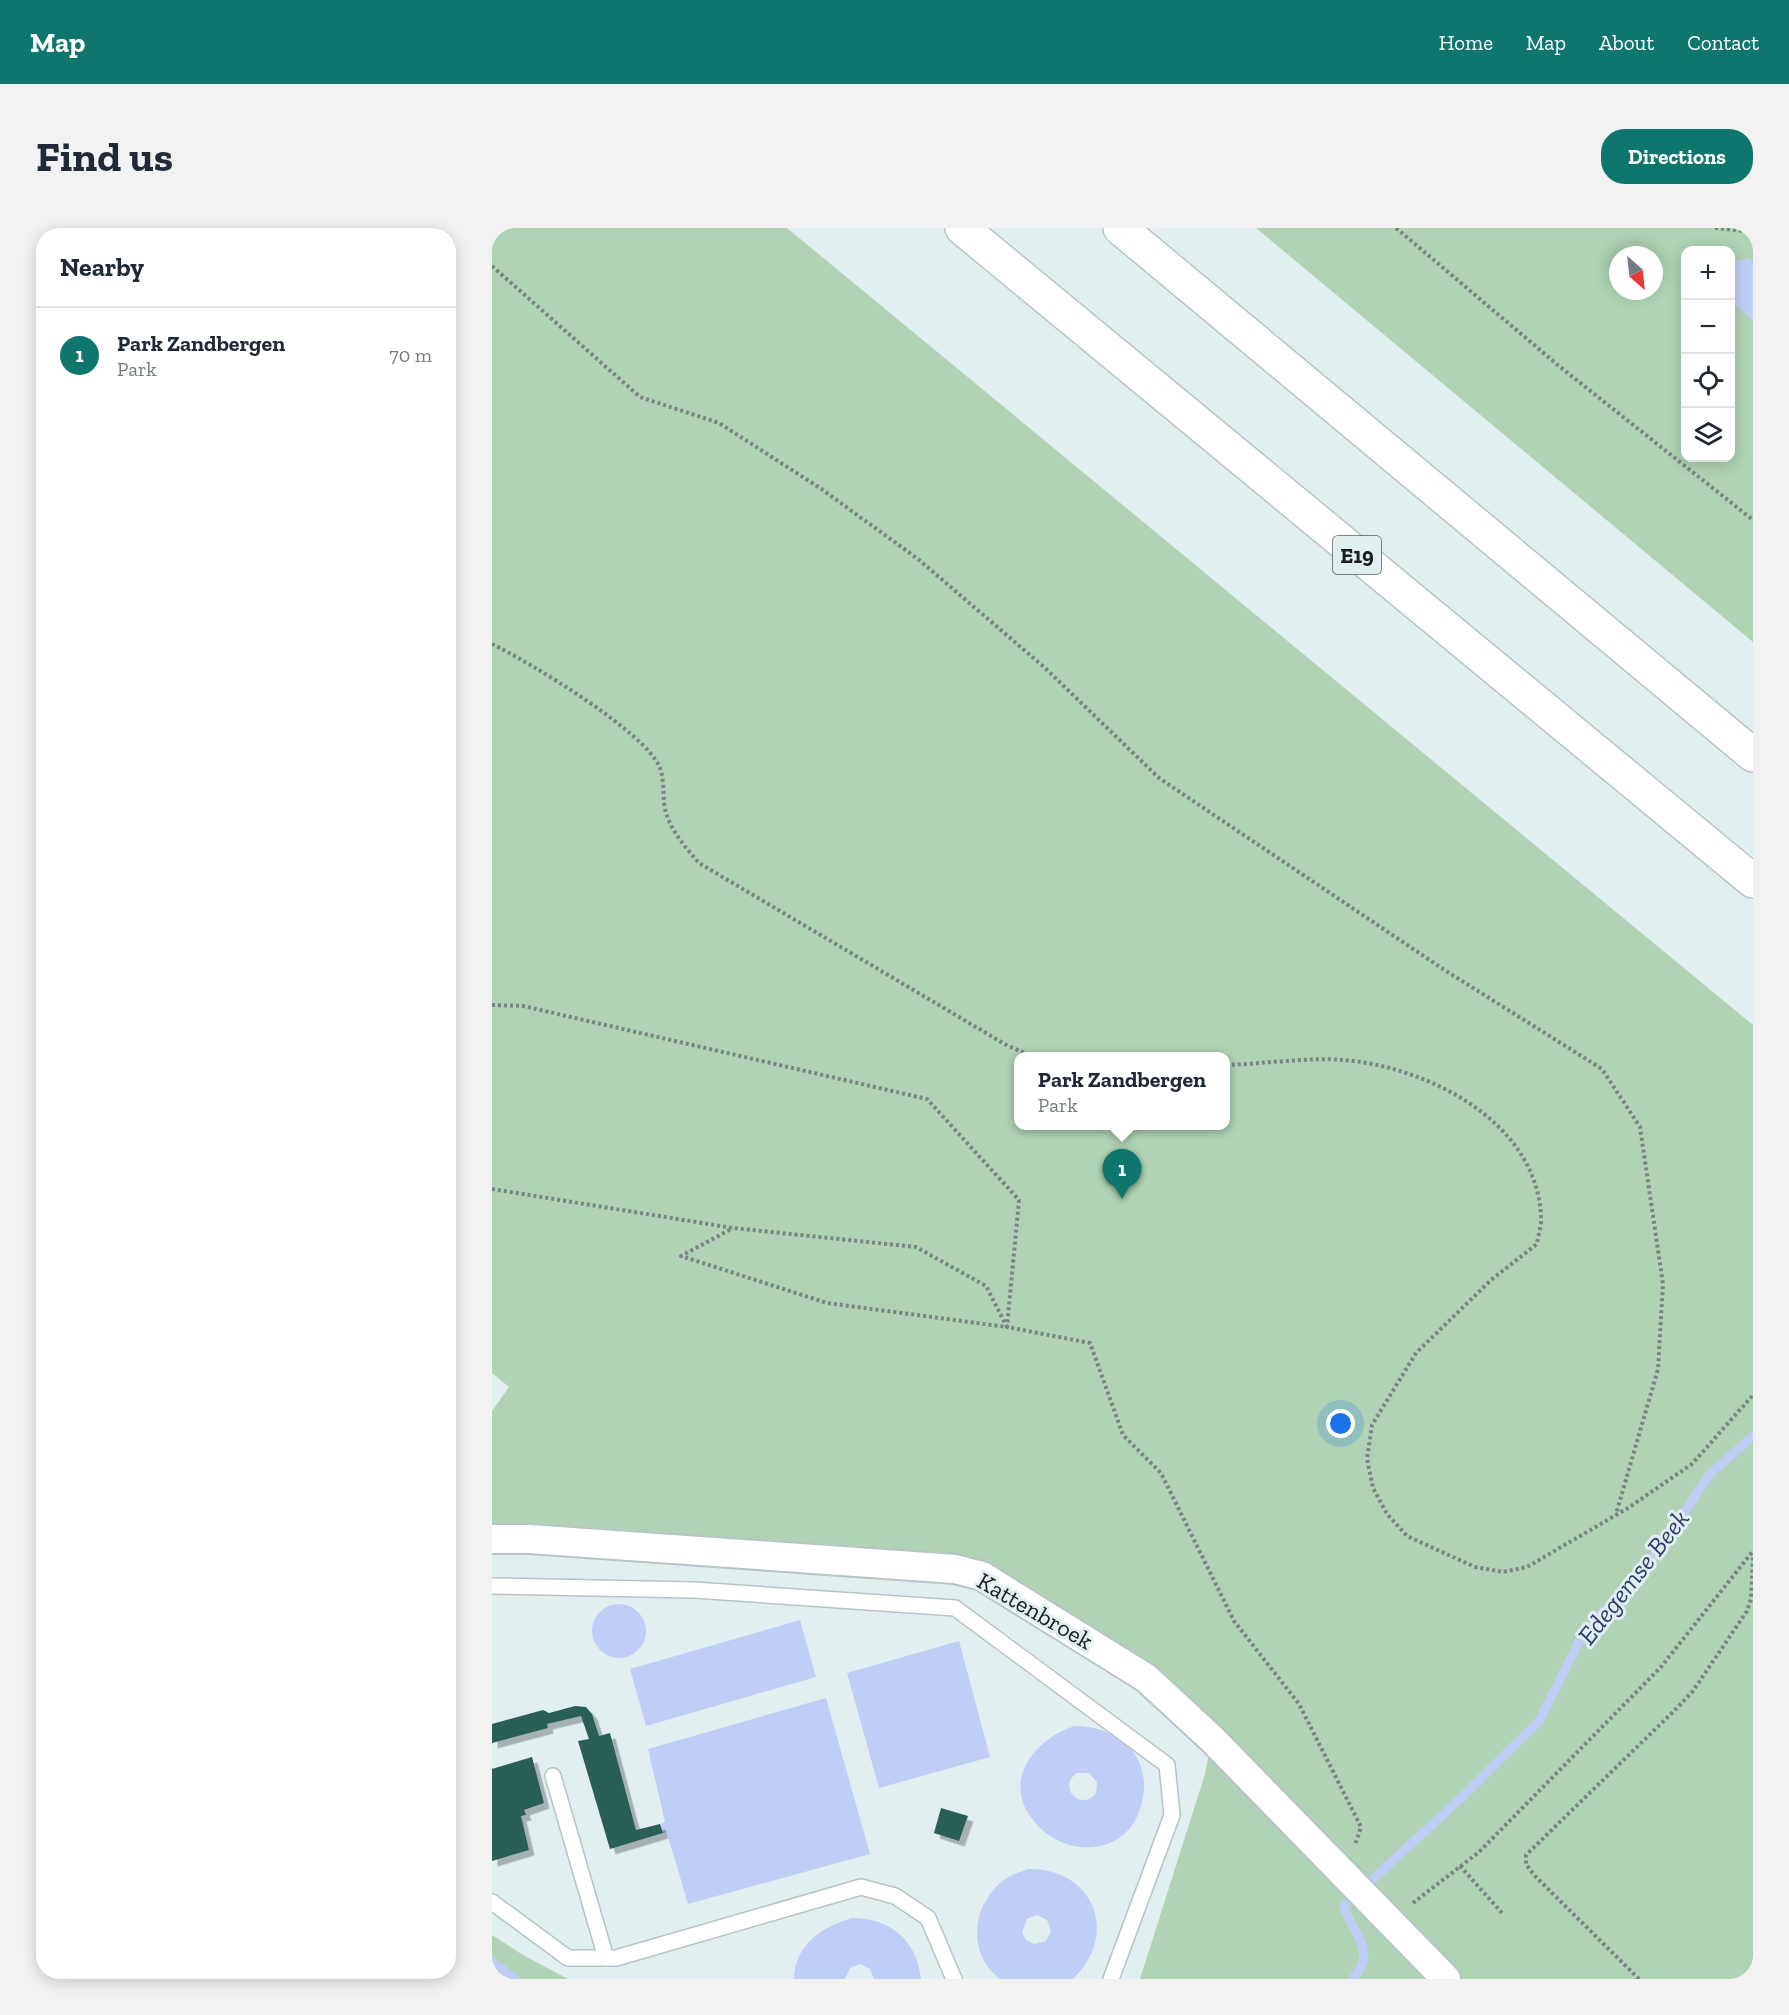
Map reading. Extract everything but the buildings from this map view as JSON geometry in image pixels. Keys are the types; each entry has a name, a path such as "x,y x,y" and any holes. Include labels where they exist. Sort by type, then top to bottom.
{"highway":[{"name":"E19","path":"962,228 1753,881"},
{"path":"1120,228 1753,755"}],"street":[{"name":"Kattenbroek","path":"492,1539 529,1539 943,1568 982,1576 1146,1678 1212,1739 1344,1877 1446,1979"}],"lane":[{"path":"492,1586 694,1590 955,1608 1167,1766 1172,1815 1111,1979"},
{"path":"553,1776 606,1958"},
{"path":"492,1902 568,1958 616,1958 861,1887 895,1896 928,1918 954,1979"}],"path":[{"path":"1396,228 1559,366 1753,520"},
{"path":"1716,228 1753,232"},
{"path":"492,266 640,397 719,423 820,488 918,559 1044,667 1160,778 1443,969 1602,1069 1640,1127 1663,1284 1658,1369 1616,1514"},
{"path":"492,644 527,663 621,725 645,745 660,768 666,813 679,839 699,863 1008,1046 1024,1052"},
{"path":"492,1005 523,1006 927,1099 1019,1200 1007,1326"},
{"path":"1230,1065 1344,1060 1415,1075 1456,1094 1492,1120 1518,1150 1536,1186 1542,1218 1537,1244 1491,1280 1416,1353 1372,1425 1367,1459 1372,1488 1387,1514 1407,1536 1475,1567 1503,1572 1527,1567 1616,1514 1692,1464 1753,1395"},
{"path":"492,1190 733,1228 916,1246 986,1286 1007,1326"},
{"path":"733,1228 681,1256 827,1303 1007,1326 1090,1342 1123,1435 1161,1473 1234,1621 1299,1704 1360,1827 1344,1877"},
{"path":"1390,1923 1479,1852 1661,1667 1753,1551"},
{"path":"1639,1979 1534,1875 1526,1864 1526,1855 1662,1725 1693,1691 1747,1611 1751,1599 1753,1557"},
{"path":"1460,1866 1503,1914"}],"green space":[{"path":"492,228 787,228 1753,1025 1753,1979 1140,1979 1205,1774 1212,1740 982,1576 492,1539 492,1411 509,1387 492,1373"},
{"path":"1256,228 1753,228 1753,642"},
{"path":"492,1935 523,1955 568,1979 492,1979"}],"water":[{"path":"1748,258 1753,261 1753,321 1735,305 1735,261"},
{"path":"614,1604 624,1604 634,1608 642,1616 646,1631 642,1646 634,1654 624,1658 614,1658 604,1654 596,1646 592,1636 592,1626 596,1616 604,1608"},
{"path":"800,1620 816,1677 646,1726 630,1669"},
{"path":"959,1641 990,1757 879,1788 847,1673"},
{"path":"826,1698 870,1854 688,1904 667,1833 663,1833 660,1824 665,1822 648,1749"},
{"path":"1075,1726 1106,1732 1130,1748 1138,1760 1143,1774 1144,1789 1141,1806 1133,1824 1121,1836 1107,1844 1091,1847 1074,1846 1057,1840 1042,1830 1030,1816 1023,1801 1020,1787 1028,1760 1037,1749 1061,1731","holes":["1077,1773 1089,1773 1097,1782 1096,1793 1090,1798 1078,1799 1070,1790 1071,1778"]},
{"path":"1028,1869 1051,1872 1069,1879 1084,1892 1093,1907 1097,1924 1095,1943 1087,1961 1073,1979 1000,1979 982,1958 977,1932 983,1906 1002,1881","holes":["1037,1915 1047,1920 1051,1931 1046,1941 1034,1944 1026,1940 1022,1932 1027,1919"]},
{"path":"852,1918 878,1922 899,1934 914,1953 921,1979 874,1979 870,1969 860,1964 850,1968 845,1979 794,1979 799,1956 812,1939 830,1926"}],"waterway":[{"name":"Edegemse Beek","path":"1373,1879 1460,1799 1539,1721 1583,1634 1659,1550 1710,1474 1753,1436"},
{"name":"Edegemse Beek","path":"1350,1899 1344,1906 1363,1947 1364,1955 1362,1964 1353,1979"},
{"name":"Edegemse Beek","path":"492,1962 515,1979"}],"place":[{"name":"Park Zandbergen","path":"1122,1199"}]}
